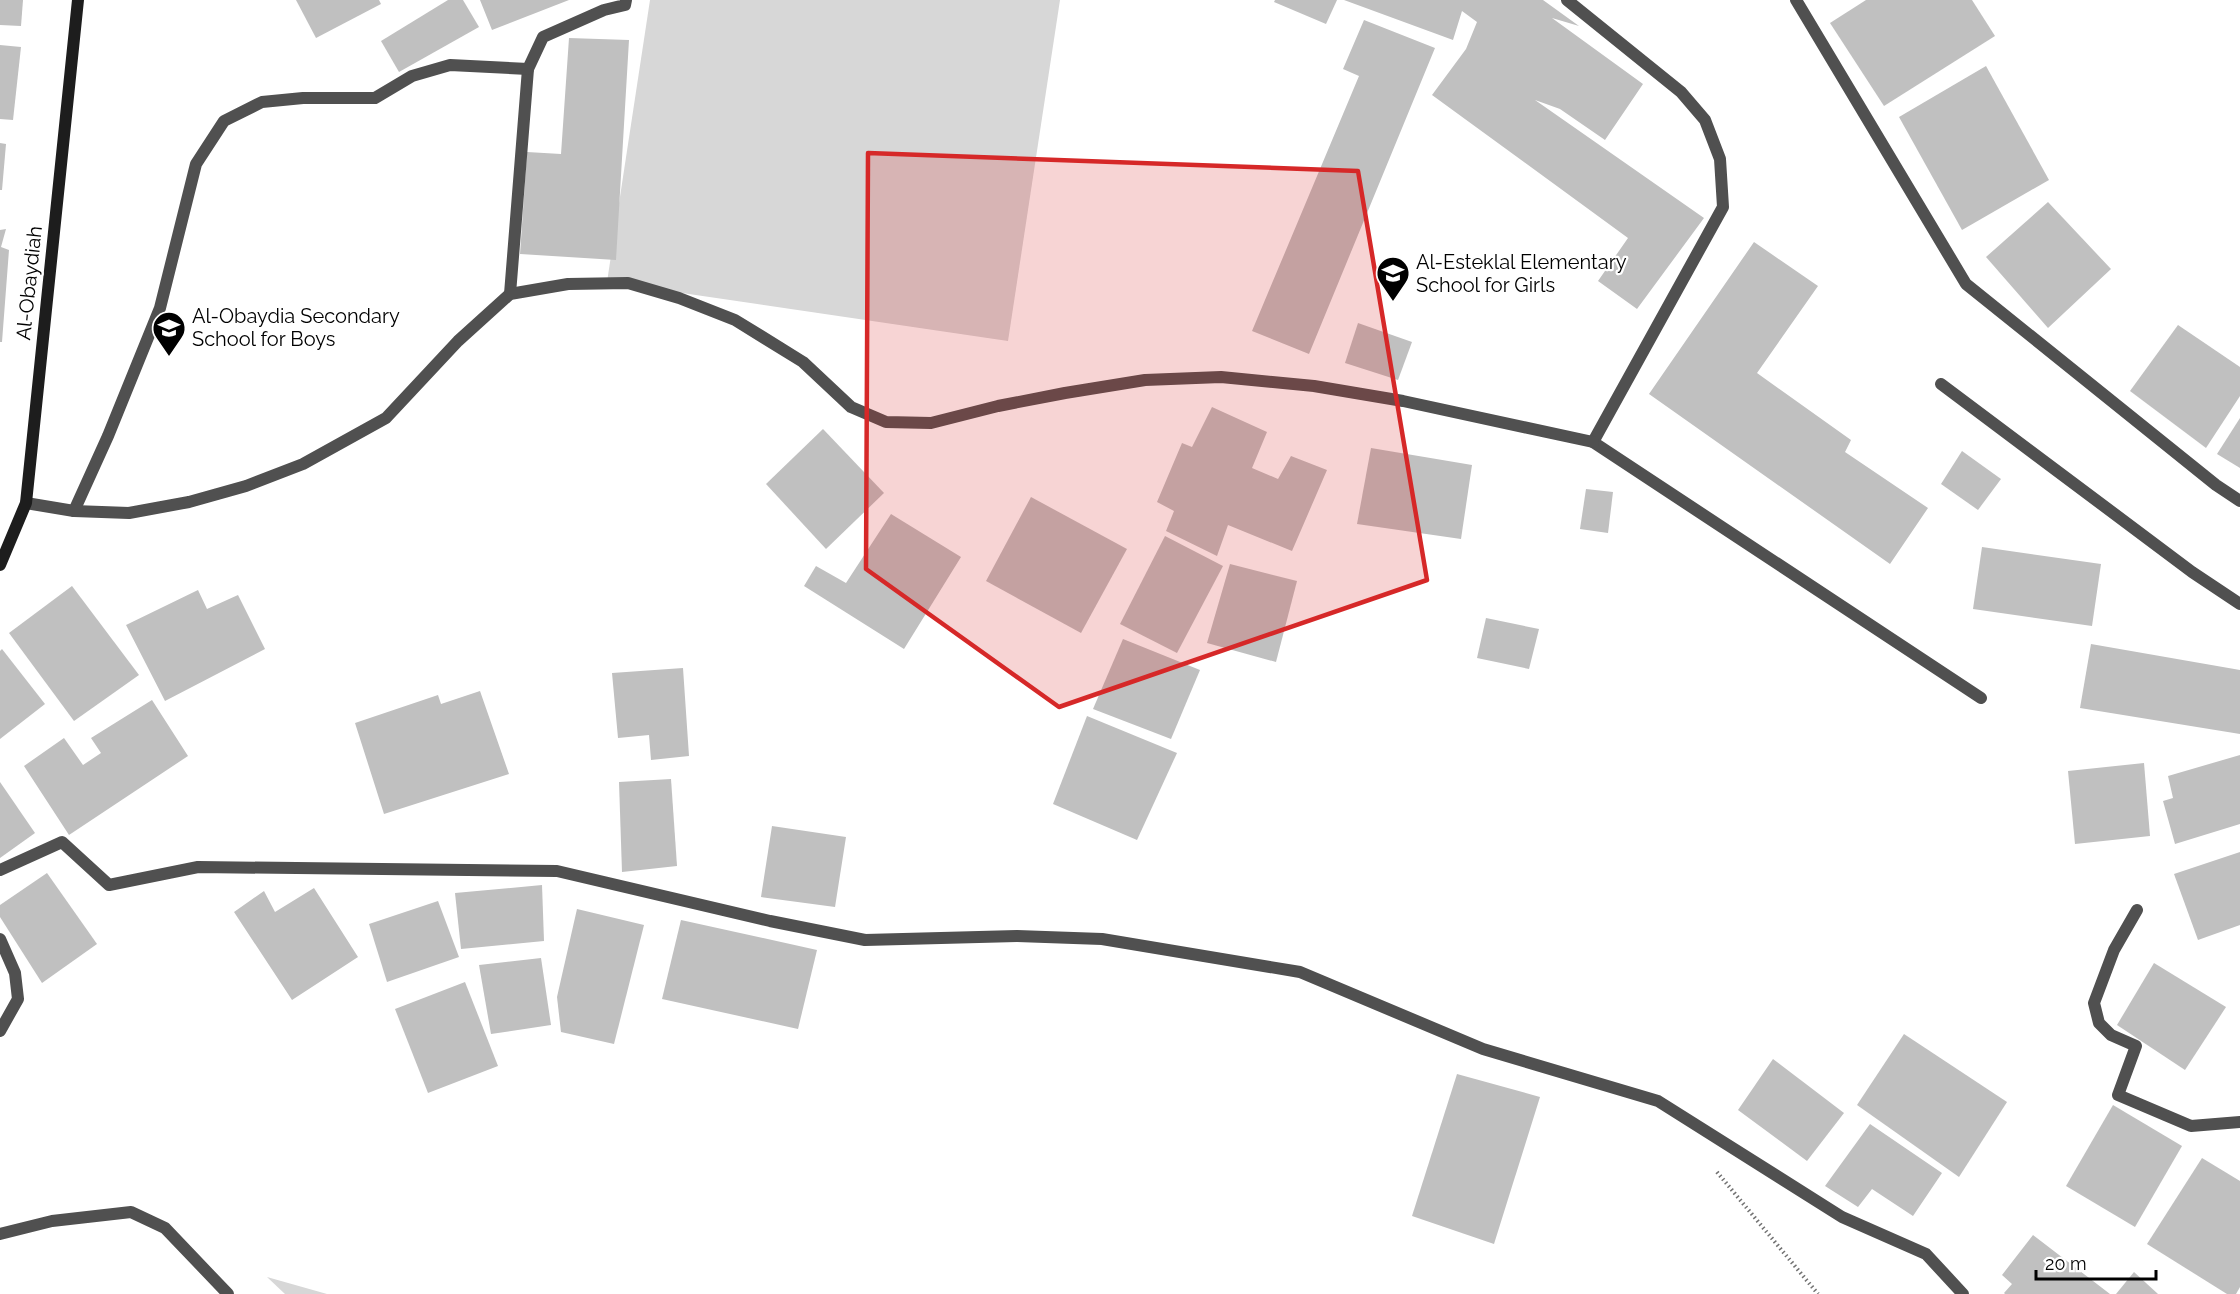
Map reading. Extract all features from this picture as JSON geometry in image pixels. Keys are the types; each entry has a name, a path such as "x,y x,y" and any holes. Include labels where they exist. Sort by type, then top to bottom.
{"main road":[{"name":"Al-Obaydiah","path":"0,565 26,503 78,0"}],"street":[{"path":"510,294 528,69 543,37 604,10 625,5 626,0"},
{"path":"1567,0 1681,92 1705,120 1720,159 1723,207 1593,442"},
{"path":"1796,0 1966,284 2240,501"},
{"path":"74,511 108,436 160,308 196,165 224,121 262,102 303,98 375,98 412,76 450,65 528,69"},
{"path":"26,503 74,511 129,513 189,502 246,486 303,464 386,418 458,341 510,294 568,284 628,283 679,298 744,326 803,362 851,407 886,422 931,423 998,406 1065,393 1145,381 1221,376 1314,386 1403,401 1593,442 1981,698"},
{"path":"1941,384 2192,572 2240,604"},
{"path":"0,870 63,842 109,885 198,867 557,871 770,921 865,940 1017,936 1102,939 1300,972 1483,1049 1658,1101 1842,1217 1926,1254 1963,1294"},
{"path":"2137,910 2114,950 2094,1003 2099,1023 2111,1035 2136,1046 2118,1095 2191,1126 2240,1122"},
{"path":"0,939 15,972 18,999 0,1031"},
{"path":"0,1234 52,1221 131,1212 165,1228 228,1294"}],"path":[{"path":"1711,1165 1818,1294"}],"highlighted area":[{"path":"868,153 1358,171 1427,580 1059,707 866,569"}],"shaded area":[{"path":"650,0 1060,0 1008,341 607,282"},
{"path":"267,1277 327,1294 285,1294"}],"building":[{"path":"0,0 23,0 21,26 0,25"},
{"path":"296,0 379,0 381,4 316,38"},
{"path":"448,0 463,0 479,27 399,72 381,41"},
{"path":"480,0 569,0 492,30"},
{"path":"1275,0 1337,0 1326,24 1274,2"},
{"path":"1344,0 1543,0 1579,26 1552,18 1643,84 1605,140 1560,109 1535,100 1704,218 1637,309 1598,281 1628,238 1432,95 1466,49 1477,22 1462,11 1453,40"},
{"path":"1866,0 1972,0 1995,36 1884,106 1830,23"},
{"path":"1364,20 1435,48 1309,354 1252,331 1359,76 1343,69"},
{"path":"569,38 629,40 616,260 520,254 527,152 561,154"},
{"path":"0,45 21,47 13,120 0,119"},
{"path":"1986,66 2049,180 1962,230 1899,117"},
{"path":"0,143 6,144 2,190 0,190"},
{"path":"2048,202 2111,269 2048,328 1986,257"},
{"path":"6,229 1,247 9,250 2,342 0,342 0,230"},
{"path":"1754,242 1818,286 1757,373 1851,440 1845,452 1928,508 1890,564 1649,394"},
{"path":"1358,323 1412,342 1398,380 1345,363"},
{"path":"2178,325 2240,367 2240,396 2206,448 2130,391"},
{"path":"1212,407 1267,432 1252,468 1278,479 1291,456 1327,470 1292,551 1228,525 1217,556 1166,531 1174,511 1157,502 1182,443 1192,447"},
{"path":"2240,418 2240,468 2217,454"},
{"path":"823,429 884,493 826,549 766,484"},
{"path":"1371,448 1472,465 1461,539 1357,524"},
{"path":"1962,451 2001,479 1978,510 1941,484"},
{"path":"1586,489 1613,492 1608,533 1580,529"},
{"path":"1031,497 1127,549 1081,633 986,581"},
{"path":"891,514 961,557 904,649 804,586 816,566 846,583"},
{"path":"1165,536 1223,566 1177,653 1120,624"},
{"path":"1982,547 2101,564 2092,626 1973,609"},
{"path":"1230,564 1297,581 1276,662 1207,643"},
{"path":"72,586 139,675 74,721 9,633"},
{"path":"198,590 207,609 238,595 265,649 165,701 126,625"},
{"path":"1486,618 1539,629 1529,669 1477,658"},
{"path":"1123,639 1200,670 1171,739 1093,709"},
{"path":"2091,644 2240,670 2240,734 2080,708"},
{"path":"2,649 45,704 0,739 0,651"},
{"path":"683,668 689,756 651,760 649,735 618,738 612,673"},
{"path":"480,691 509,774 384,814 355,723 438,695 441,704"},
{"path":"152,700 188,756 69,835 24,766 64,738 83,765 101,753 91,738"},
{"path":"1087,716 1177,753 1137,840 1053,804"},
{"path":"2240,755 2240,824 2175,844 2163,801 2173,798 2168,776"},
{"path":"2144,763 2150,836 2075,844 2068,771"},
{"path":"671,779 677,866 622,872 619,782"},
{"path":"0,782 35,833 0,858"},
{"path":"772,826 846,837 835,907 761,897"},
{"path":"2240,852 2240,925 2198,940 2174,874"},
{"path":"47,873 97,944 42,983 0,917 0,905"},
{"path":"542,885 544,941 461,949 455,893"},
{"path":"314,888 358,957 292,1000 234,912 264,891 275,912"},
{"path":"438,901 459,957 387,982 369,924"},
{"path":"577,909 644,925 614,1044 561,1032 557,997"},
{"path":"681,920 817,950 798,1029 662,999"},
{"path":"541,958 551,1025 491,1034 479,965"},
{"path":"2154,963 2226,1007 2185,1070 2117,1025"},
{"path":"465,982 498,1066 428,1093 395,1009"},
{"path":"1904,1034 2007,1102 1959,1177 1857,1105"},
{"path":"1773,1059 1844,1113 1807,1161 1738,1110"},
{"path":"1457,1074 1540,1097 1494,1244 1412,1216"},
{"path":"2113,1105 2182,1146 2135,1227 2066,1186"},
{"path":"1870,1124 1942,1173 1913,1216 1872,1189 1858,1207 1825,1186"},
{"path":"2202,1158 2240,1181 2240,1287 2236,1294 2227,1294 2147,1244"},
{"path":"2033,1235 2110,1294 2005,1294 2012,1284 2002,1275"},
{"path":"2134,1272 2158,1294 2116,1294"}],"place":[{"name":"Al-Esteklal Elementary School for Girls","path":"1393,302"},
{"name":"Al-Obaydia Secondary School for Boys","path":"169,357"}]}
